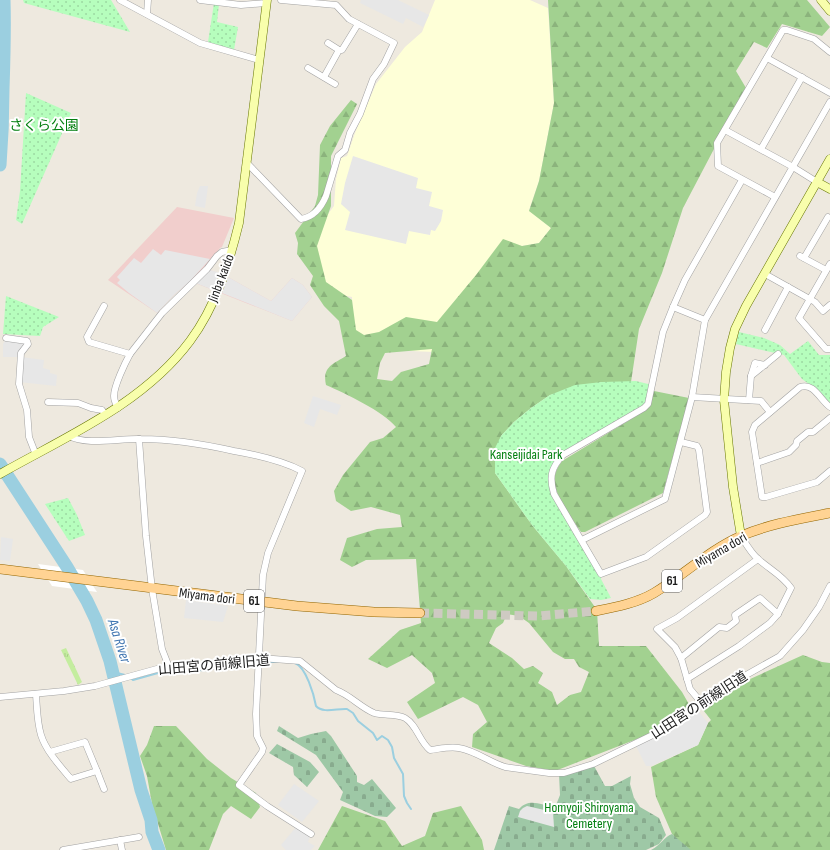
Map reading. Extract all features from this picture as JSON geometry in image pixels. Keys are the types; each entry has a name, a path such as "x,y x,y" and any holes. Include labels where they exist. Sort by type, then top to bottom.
{"main road":[{"path":"821,0 830,12"},
{"name":"Jinba kaido","path":"0,474 118,408 140,392 158,376 190,341 209,310 223,278 239,223 266,1"},
{"path":"741,536 732,487 724,400 726,372 735,328 830,159"},
{"path":"817,182 830,189"},
{"name":"Miyama dori","path":"596,611 618,607 654,593 703,558 741,536 771,526 830,514"},
{"name":"Miyama dori","path":"0,570 337,610 420,613"}],"street":[{"path":"120,0 200,43 259,60"},
{"path":"146,14 148,0"},
{"path":"200,0 232,2 241,5 266,1"},
{"path":"246,162 301,219 312,216 320,208 326,196 338,156 345,150 350,133 360,114 373,79 384,64 394,43 349,19 338,2 281,0"},
{"path":"324,77 358,24"},
{"path":"775,197 718,166 718,143 783,30 814,39 830,52"},
{"path":"328,43 340,50"},
{"path":"767,58 830,92"},
{"path":"308,68 335,84"},
{"path":"761,149 802,77"},
{"path":"582,540 665,499 692,397 705,320 830,102"},
{"path":"725,130 793,167 817,182"},
{"path":"681,442 697,446 699,450 707,512 705,515 646,557 602,574 554,494 552,485 553,469 563,456 644,408 648,404 664,332 673,307 685,280 742,180"},
{"path":"826,270 802,257 827,216"},
{"path":"118,408 114,395 130,354 162,312 207,269 217,256 222,252 232,250"},
{"path":"830,264 799,318 826,349 830,349"},
{"path":"765,274 815,302 823,311 830,306"},
{"path":"765,330 788,287"},
{"path":"104,306 87,337 89,342 130,354"},
{"path":"673,307 705,320"},
{"path":"6,338 27,341 28,344 21,353 19,384 27,410 29,437 36,455"},
{"path":"749,400 751,376 755,363 765,365 778,354"},
{"path":"830,407 811,387 805,385 800,387 770,412 756,425 752,432 762,497 817,482 830,471"},
{"path":"692,397 761,401 770,412"},
{"path":"48,402 78,403 102,410 106,415"},
{"path":"756,463 788,452 796,445 797,441 808,432 813,432 830,418"},
{"path":"69,436 75,440 106,441 139,439 186,442 258,455 302,470 268,553 263,575 256,728 257,736 263,748 262,752 239,785 267,806 311,834"},
{"path":"139,439 146,536 152,589 162,649 169,667"},
{"path":"687,679 761,630 778,614 790,588 780,575 758,559 741,536"},
{"path":"700,701 690,689 681,658 657,629 677,618 758,559"},
{"name":"山田宮の前線旧道","path":"0,697 95,686 169,667 210,667 260,661 300,661 336,690 374,712 405,718 413,725 423,742 430,750 458,748 481,755 505,767 559,774 571,772 593,764 649,737 675,723 700,701 780,656 803,630 819,607 830,586"},
{"path":"681,658 719,627 727,628 736,621 735,615 760,598 778,614"},
{"path":"36,694 37,718 41,736 50,752 71,779 97,771"},
{"path":"50,752 85,742 104,789"},
{"path":"63,850 139,837"},
{"path":"120,840 122,850"}],"shaded area":[{"path":"361,0 398,0 429,15 423,27 406,18 403,24 360,3"},
{"path":"435,0 530,0 548,8 554,103 539,181 529,210 551,228 539,243 522,246 435,352 387,350 353,338 352,297 336,294 321,280 307,242 334,206 336,179 341,158 347,156 376,84 405,47 422,32"},
{"path":"353,156 418,178 416,188 432,192 429,206 443,210 441,221 435,231 431,230 430,235 409,231 406,244 345,230 350,212 341,204 345,183"},
{"path":"200,186 208,186 205,208 195,206 197,193"},
{"path":"177,207 234,218 222,247 205,268 228,277 271,301 292,278 303,285 312,297 292,321 190,281 157,313 108,280"},
{"path":"153,249 161,255 165,250 210,259 157,313 117,283 120,280 117,277 134,258 141,263"},
{"path":"207,269 220,273 213,290 193,282"},
{"path":"228,277 271,301 292,278 303,285 312,297 292,321 222,293"},
{"path":"6,338 27,341 21,357 3,357 3,344"},
{"path":"21,357 44,360 43,368 50,370 50,373 57,375 56,386 19,382"},
{"path":"313,396 341,405 337,415 320,409 314,427 304,423"},
{"path":"1,537 13,539 10,561 0,560"},
{"path":"186,600 228,606 223,622 184,618"},
{"path":"694,706 708,723 698,745 651,766 646,766 635,744 663,730"},
{"path":"294,784 319,801 302,822 278,805"},
{"path":"527,806 553,812 554,827 518,817 520,811"},
{"path":"297,826 311,834 308,842 315,846 311,850 286,850 281,845"}],"green space":[{"path":"23,0 111,0 130,32 24,3"},
{"path":"548,0 807,0 830,27 822,36 782,24 767,48 754,42 736,71 746,88 683,208 662,273 639,329 631,382 602,382 550,395 514,422 501,436 495,473 532,525 566,566 597,610 599,646 646,646 682,692 690,706 680,716 660,730 555,771 526,766 472,747 473,734 487,722 478,705 463,697 418,719 407,702 435,683 432,673 412,655 387,668 368,659 400,630 421,623 416,559 366,560 352,567 340,560 347,538 377,529 402,527 400,515 371,507 351,511 336,501 334,491 343,475 370,442 383,438 396,427 373,409 326,385 325,379 327,370 333,364 346,356 339,321 324,306 310,285 313,276 297,254 298,243 295,233 315,206 318,195 320,145 330,126 351,100 357,104 331,156 331,206 317,246 326,282 352,300 356,330 364,335 379,332 406,317 437,322 476,275 503,239 522,246 539,243 551,228 529,211 539,181 554,103","holes":["432,349 429,364 401,372 392,381 377,379 380,363 385,353","507,614 519,616 529,623 553,652 565,659 574,659 579,667 589,672 581,692 570,695 557,705 552,692 538,683 543,673 533,666 524,669 512,658 489,643 496,628 503,623"]},
{"path":"214,3 219,4 217,22 238,27 234,50 208,42"},
{"name":"さくら公園","path":"26,93 71,113 22,224 16,220 20,191"},
{"path":"6,296 59,317 43,327 40,336 3,334"},
{"path":"739,332 764,338 780,345 790,354 808,341 819,355 830,355 830,407 813,387 802,379 784,355 736,344"},
{"name":"Kanseijidai Park","path":"636,381 652,385 648,404 557,462 551,485 601,574 601,579 611,598 601,600 590,599 566,566 532,525 495,473 495,448 501,436 514,422 550,395 575,385 602,382"},
{"path":"654,391 689,398 663,493 585,532 581,532 556,490 555,478 559,466 562,461 646,410"},
{"path":"68,498 85,535 69,541 45,504"},
{"path":"66,648 82,682 78,685 61,650"},
{"path":"803,655 822,662 830,663 830,850 688,850 672,834 656,797 651,767 698,745 708,723 711,720 700,706 739,684"},
{"path":"154,726 176,726 207,759 231,778 256,793 260,807 251,819 231,806 223,814 209,850 166,850 152,804 147,776 140,756 147,745"},
{"path":"279,726 298,738 326,731 331,736 357,776 357,782 364,785 372,779 396,808 387,817 375,816 340,800 343,792 316,755 277,731"},
{"path":"277,744 310,762 319,772 307,787 294,775 293,767 269,753"},
{"name":"Homyoji Shiroyama Cemetery","path":"593,764 605,786 612,786 631,776 630,784 634,798 640,807 659,818 666,835 659,844 646,850 494,850 509,806 519,809 530,803 539,803 552,807 556,805 560,795 559,774"},
{"path":"342,806 385,821 402,846 425,836 433,813 461,806 482,840 484,850 318,850"},
{"path":"672,834 691,850 651,850 667,837"}],"pier":[{"path":"38,564 83,570 97,592 52,586"}],"waterway":[{"name":"Asa River","path":"0,165 3,108 4,0"},
{"name":"Asa River","path":"0,464 67,567 87,601 96,620 110,661 141,790 151,820 152,832 159,850"},
{"path":"215,669 256,662"},
{"path":"261,662 278,662"},
{"path":"295,663 306,675 316,706 323,710 347,709 353,713 358,721 373,733 377,740 382,736 388,740 392,747 394,758 403,774 404,796 411,809"},
{"path":"131,678 133,680 165,671 211,670"},
{"path":"113,672 125,675"}],"tunnel":[{"path":"420,613 538,616 596,611"}]}
